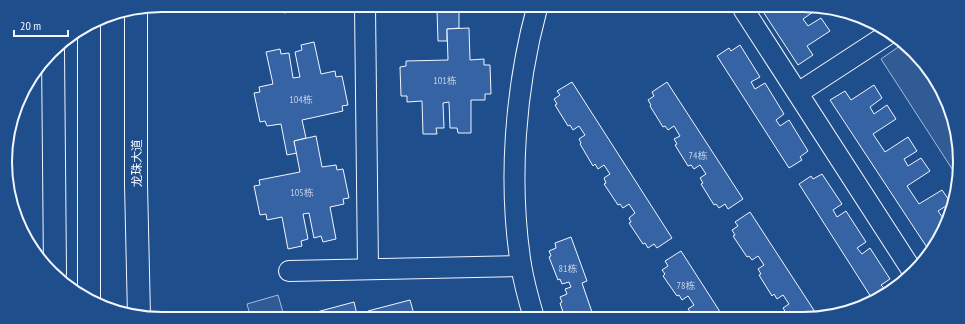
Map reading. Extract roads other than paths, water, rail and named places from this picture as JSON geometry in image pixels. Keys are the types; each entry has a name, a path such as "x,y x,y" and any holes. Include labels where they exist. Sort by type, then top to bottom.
{"main road":[{"name":"龙珠大道","path":"136,14 136,184 139,310"},
{"path":"89,31 89,293"},
{"path":"53,59 55,267"}],"street":[{"path":"364,12 368,269"},
{"path":"532,312 521,266 515,186 516,146 524,64 536,12"},
{"path":"745,12 910,267"},
{"path":"798,93 885,36"},
{"path":"289,270 521,266"}]}
